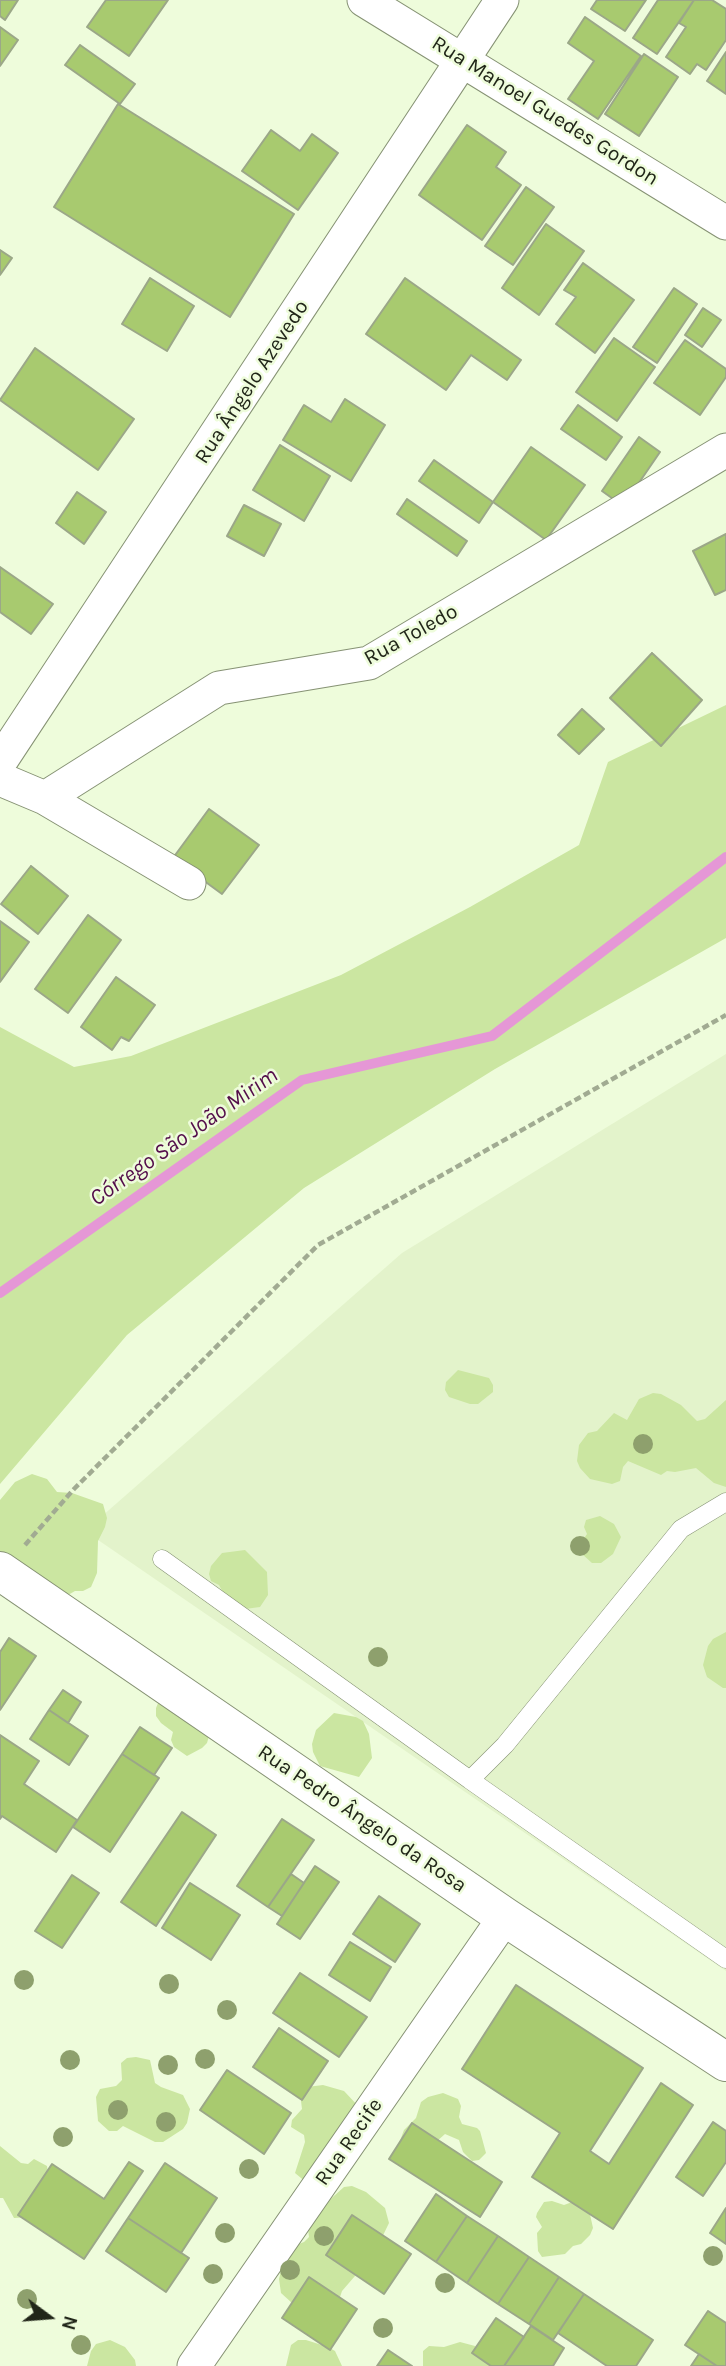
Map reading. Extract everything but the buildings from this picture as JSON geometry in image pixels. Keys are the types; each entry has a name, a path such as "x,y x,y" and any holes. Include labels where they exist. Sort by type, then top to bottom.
{"main road":[{"name":"Rua Pedro Ângelo da Rosa","path":"1,1573 505,1917 726,2062"}],"street":[{"name":"Rua Manoel Guedes Gordon","path":"364,0 726,223"},
{"name":"Rua Ângelo Azevedo","path":"0,762 502,0"},
{"name":"Rua Toledo","path":"45,798 219,688 369,663 726,450"},
{"path":"0,779 45,798 189,883"},
{"name":"Rua Recife","path":"194,2366 505,1917"}],"lane":[{"path":"470,1780 505,1745 681,1529 726,1502"},
{"path":"162,1559 726,1959"}],"path":[{"path":"1,1573 74,1489 318,1245 726,1015"}],"shaded area":[{"path":"726,1054 726,1971 85,1531 402,1253"}],"green space":[{"path":"726,705 726,938 495,1069 304,1188 127,1335 0,1484 0,1027 74,1067 131,1056 341,975 470,907 579,845 608,762"},
{"path":"458,1370 489,1378 493,1392 478,1404 449,1397 445,1390 446,1382"},
{"path":"653,1393 661,1394 681,1405 697,1421 705,1419 726,1400 726,1487 714,1483 696,1468 667,1471 661,1475 628,1461 623,1467 620,1481 612,1484 590,1479 580,1468 577,1461 579,1445 588,1433 597,1431 614,1413 627,1420 639,1399"},
{"path":"32,1474 47,1479 57,1492 72,1493 103,1504 107,1518 98,1541 97,1573 91,1587 83,1591 68,1595 0,1577 0,1500 15,1482"},
{"path":"600,1516 614,1524 621,1537 613,1554 601,1563 592,1563 581,1553 579,1546 587,1534 584,1527 586,1520"},
{"path":"245,1550 267,1572 268,1595 260,1607 245,1609 226,1598 219,1585 211,1581 209,1574 211,1566 222,1553"},
{"path":"726,1632 726,1688 723,1688 707,1677 703,1665 708,1646 713,1639"},
{"path":"159,1701 209,1736 207,1743 187,1756 174,1747 171,1740 173,1732 156,1716"},
{"path":"334,1713 363,1721 369,1734 372,1758 359,1777 320,1766 313,1752 316,1730"},
{"path":"127,2058 150,2060 155,2083 183,2095 190,2109 183,2129 163,2142 155,2142 123,2126 117,2131 109,2131 98,2121 96,2097 100,2089 116,2086 122,2080 121,2063"},
{"path":"323,2085 344,2091 360,2108 307,2183 295,2173 305,2142 304,2135 291,2127 292,2120 302,2109 301,2101 307,2087"},
{"path":"443,2093 458,2099 462,2124 480,2131 486,2153 479,2160 472,2161 463,2152 459,2140 445,2134 436,2142 398,2146 404,2130 416,2118 421,2102"},
{"path":"0,2146 21,2163 28,2164 34,2159 47,2166 48,2173 30,2217 14,2218 3,2198 0,2198"},
{"path":"352,2186 366,2192 385,2208 389,2223 374,2254 342,2291 338,2303 292,2303 281,2293 279,2279 283,2264 296,2245 309,2237 308,2229 315,2213 344,2187"},
{"path":"552,2201 564,2205 575,2201 589,2210 593,2228 581,2244 573,2246 565,2254 542,2257 538,2251 537,2233 542,2227 536,2217 544,2202"},
{"path":"110,2340 125,2347 135,2360 136,2366 87,2366 96,2344"},
{"path":"298,2340 306,2340 335,2351 342,2366 286,2366 291,2345"},
{"path":"460,2342 475,2346 493,2366 423,2366 423,2351 429,2346 444,2347"}],"waterway":[{"name":"Córrego São João Mirim","path":"0,1293 302,1080 492,1036 726,857"}]}
